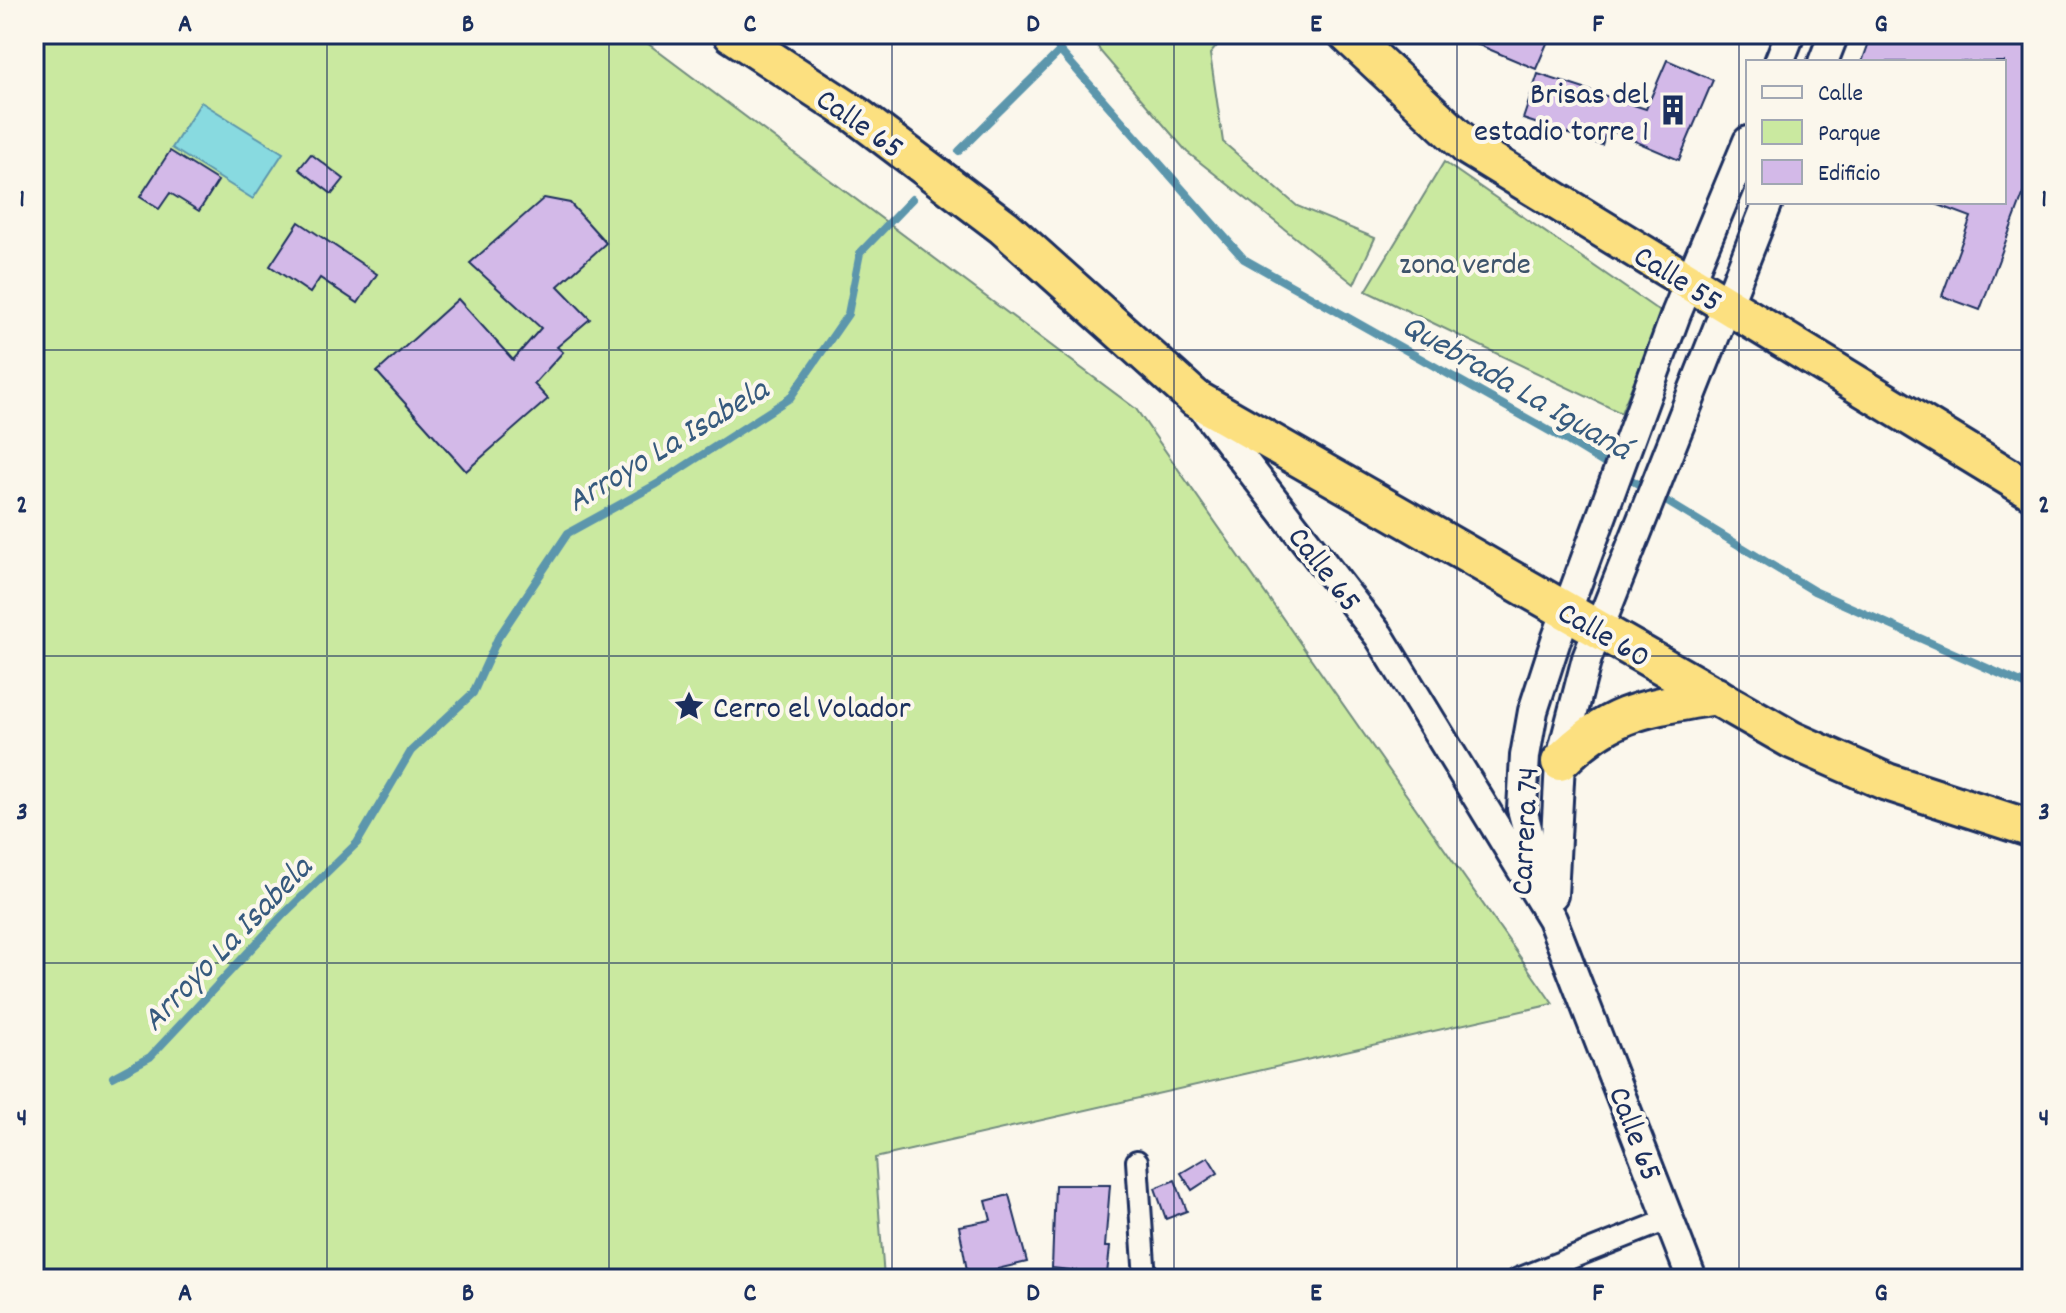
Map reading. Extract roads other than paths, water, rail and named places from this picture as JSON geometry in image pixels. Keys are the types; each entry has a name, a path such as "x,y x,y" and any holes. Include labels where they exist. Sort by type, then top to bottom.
{"highway":[{"name":"Calle 65","path":"732,34 856,115 1004,227 1196,399"},
{"name":"Calle 55","path":"1347,34 1468,147 2032,491"},
{"name":"Calle 60","path":"1196,399 1792,740 1887,782 2032,829"},
{"path":"1560,762 1588,733 1615,718 1644,709 1716,696"}],"street":[{"path":"1780,60 1790,34"},
{"path":"1824,60 1834,34"},
{"name":"Carrera 74","path":"1552,919 1522,809 1525,756 1533,711 1643,405 1746,146"},
{"name":"Carrera 74","path":"1552,919 1560,762 1599,629 1767,204"},
{"name":"Calle 65","path":"1196,399 1379,636 1552,919 1692,1279"},
{"path":"1137,1161 1145,1279"},
{"path":"1518,1279 1670,1219"}],"water":[{"path":"201,102 283,153 253,199 172,148"}],"waterway":[{"name":"Quebrada La Iguaná","path":"1051,34 1060,51 1244,259 1569,442 1814,591 2032,688"},
{"name":"Arroyo La Isabela","path":"959,151 1060,51"},
{"name":"Arroyo La Isabela","path":"113,1077 150,1057 282,916 357,843 411,751 473,693 498,638 568,533 657,484 790,398 848,314 860,253 912,199"}],"place":[{"name":"Brisas del estadio torre 1","path":"1673,110"},
{"name":"Cerro el Volador","path":"689,706"}],"park label":[{"name":"zona verde","path":"1465,262"}]}
